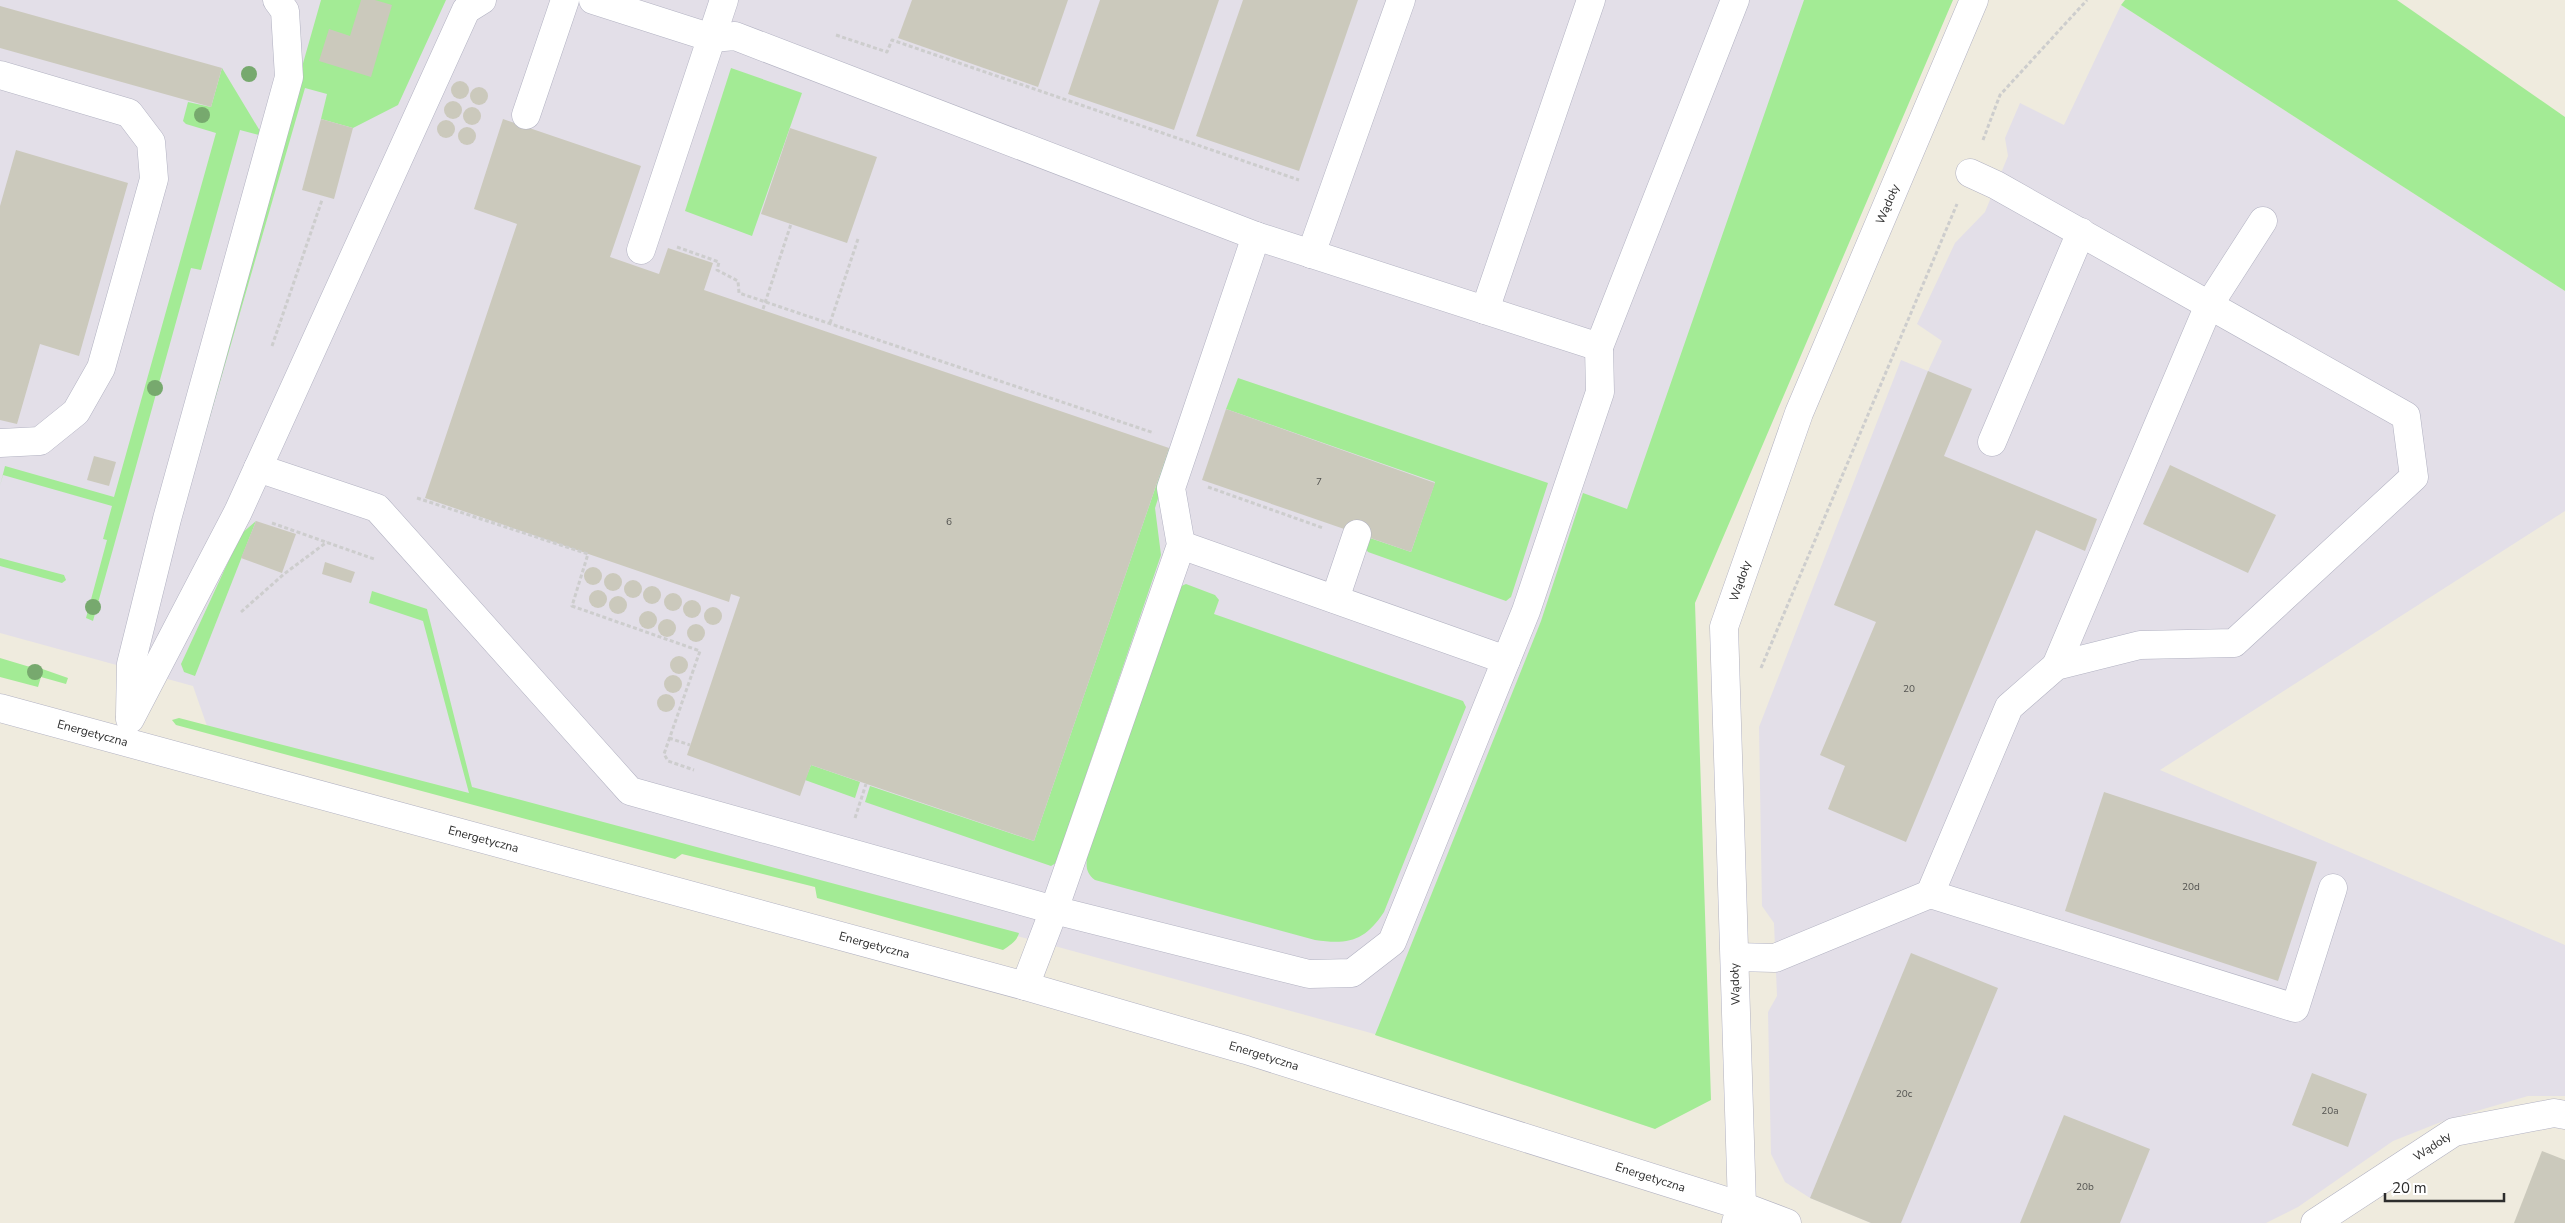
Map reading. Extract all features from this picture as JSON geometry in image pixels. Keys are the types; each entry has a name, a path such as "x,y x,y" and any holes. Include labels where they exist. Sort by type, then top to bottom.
{"street":[{"path":"126,731 131,664 167,519 289,77 285,11 277,0"},
{"path":"126,731 238,512 466,10 482,0"},
{"path":"526,115 565,0"},
{"path":"593,0 712,38 735,36 1256,236 1599,348"},
{"path":"641,250 724,0"},
{"path":"1311,254 1401,0"},
{"path":"1485,310 1591,0"},
{"path":"258,468 377,508 630,791 1054,910 1309,974 1352,973 1392,942 1526,611 1600,392 1599,348 1735,0"},
{"name":"Wądoły","path":"1739,1214 1735,957 1724,628 1799,413 1974,0"},
{"path":"0,75 129,113 151,142 154,179 101,368 76,412 40,441 0,443"},
{"path":"1970,174 1996,185 2081,232 2406,416 2414,477 2234,643 2140,645 2056,666"},
{"path":"1930,894 2009,707 2056,666 2209,306 2263,221"},
{"path":"1992,442 2081,232"},
{"path":"1025,986 1054,910 1180,545 1171,488 1256,236"},
{"path":"1336,599 1358,534"},
{"path":"1180,545 1506,660"},
{"name":"Energetyczna","path":"0,708 126,731 1246,1050 1739,1214"},
{"path":"1735,957 1775,958 1930,894 2295,1008 2333,888"},
{"name":"Wądoły","path":"2315,1223 2454,1132 2554,1113 2565,1115"},
{"path":"1739,1214 1787,1223"}],"path":[{"path":"1759,674 1970,174 2000,95 2086,0"},
{"path":"834,34 887,52 892,40 901,43 1300,179 1296,188"},
{"path":"272,348 322,200"},
{"path":"763,310 792,224"},
{"path":"830,323 858,239"},
{"path":"674,246 719,262 717,270 738,281 739,293 1186,444"},
{"path":"1207,487 1329,530"},
{"path":"238,512 375,559 417,498 588,554 572,606 700,651 664,754 668,762 696,771"},
{"path":"242,612 284,574 327,542"},
{"path":"669,738 690,746"},
{"path":"852,824 866,784"}],"shaded area":[{"path":"0,0 1906,0 1389,1038 1040,942 207,726 193,686 0,633"},
{"path":"2121,5 2565,291 2565,511 2160,770 2565,945 2565,1096 2528,1096 2446,1120 2393,1141 2298,1207 2266,1223 1871,1223 1810,1198 1785,1182 1771,1154 1768,1012 1777,996 1774,923 1762,906 1759,727 1901,360 1928,371 1942,341 1917,324 1955,243 1985,212 2008,156 2005,138 2020,103 2064,125"}],"green space":[{"path":"321,0 446,0 398,105 353,128 321,119 327,94 305,88 181,517 173,521"},
{"path":"1804,0 1953,0 1695,603 1711,1100 1655,1129 1375,1035 1541,621 1583,493 1627,509"},
{"path":"2125,0 2397,0 2565,117 2565,291 2121,5"},
{"path":"222,68 263,136 240,130 201,270 191,268 93,621 86,618 107,540 103,539 112,506 3,475 0,486 5,466 114,497 216,133 186,124 183,121 188,102 211,107"},
{"path":"731,68 802,93 752,236 685,211"},
{"path":"1238,378 1548,483 1511,597 1506,601 1368,552 1364,546 1367,537 1411,552 1435,482 1226,409"},
{"path":"1169,448 1174,449 1155,508 1161,555 1056,863 1051,866 865,802 870,786 1034,841"},
{"path":"256,521 195,676 184,672 181,664 241,534"},
{"path":"0,558 64,575 66,580 62,583 0,566"},
{"path":"1186,584 1215,595 1219,600 1214,614 1463,701 1466,707 1384,912 1370,929 1355,939 1337,942 1315,940 1095,880 1088,872 1087,856 1179,587"},
{"path":"372,591 427,609 472,787 1019,933 1017,938 1003,950 817,898 815,887 682,854 675,859 176,725 172,720 179,718 469,793 423,621 369,603"},
{"path":"0,658 30,667 31,665 68,678 66,684 41,677 38,687 0,677"},
{"path":"811,765 860,782 855,798 805,780"}],"building":[{"path":"361,0 375,0 392,5 371,77 319,61 329,29 350,36"},
{"path":"912,0 1068,0 1038,87 898,38"},
{"path":"1100,0 1219,0 1174,130 1068,94"},
{"path":"1243,0 1358,0 1299,171 1196,136"},
{"path":"0,6 222,68 211,107 0,48"},
{"path":"460,81 468,86 469,90 464,98 460,99 452,94 451,90 456,82"},
{"path":"479,87 487,92 488,96 483,104 479,105 471,100 470,96 475,88"},
{"path":"453,101 459,104 462,110 459,116 453,119 447,116 444,110 447,104"},
{"path":"472,107 480,112 481,116 476,124 472,125 464,120 463,116 468,108"},
{"path":"321,119 353,128 334,199 302,190"},
{"path":"503,119 641,166 610,257 659,274 668,248 713,263 704,290 1169,448 1034,841 811,765 800,796 687,755 740,597 731,594 729,602 425,498 517,224 474,209"},
{"path":"446,120 452,123 455,129 452,135 446,138 440,135 437,129 440,123"},
{"path":"467,127 473,130 476,136 473,142 467,145 461,142 458,136 461,130"},
{"path":"790,128 877,157 847,243 761,214"},
{"path":"16,150 128,183 79,356 40,344 17,424 0,420 0,206"},
{"path":"1928,371 1972,389 1944,456 2097,519 2085,551 2036,530 1906,842 1828,809 1845,766 1820,755 1876,622 1834,605"},
{"path":"1226,409 1435,483 1411,552 1202,480"},
{"path":"94,456 116,462 109,486 87,480"},
{"path":"2170,465 2276,515 2248,573 2143,524"},
{"path":"256,521 296,534 282,573 241,558"},
{"path":"325,562 355,572 351,583 322,574"},
{"path":"593,567 599,570 602,576 599,582 593,585 587,582 584,576 587,570"},
{"path":"613,573 621,578 622,582 617,590 613,591 605,586 604,582 609,574"},
{"path":"633,580 641,585 642,589 637,597 633,598 625,593 624,589 629,581"},
{"path":"652,586 660,591 661,595 656,603 652,604 644,599 643,595 648,587"},
{"path":"598,590 606,595 607,599 602,607 598,608 590,603 589,599 594,591"},
{"path":"673,593 679,596 682,602 679,608 673,611 667,608 664,602 667,596"},
{"path":"614,596 622,596 627,601 625,612 614,614 609,609 609,601"},
{"path":"688,600 696,600 701,605 699,616 688,618 683,613 683,605"},
{"path":"713,607 721,612 722,616 717,624 713,625 705,620 704,616 709,608"},
{"path":"648,611 656,616 657,620 652,628 648,629 640,624 639,620 644,612"},
{"path":"667,619 675,624 676,628 671,636 667,637 659,632 658,628 663,620"},
{"path":"696,624 702,627 705,633 702,639 696,642 690,639 687,633 690,627"},
{"path":"679,656 685,659 688,665 685,671 679,674 673,671 670,665 673,659"},
{"path":"673,675 681,680 682,684 677,692 673,693 665,688 664,684 669,676"},
{"path":"666,694 674,699 675,703 670,711 666,712 658,707 657,703 662,695"},
{"path":"2104,792 2317,862 2278,981 2065,911"},
{"path":"1911,953 1998,988 1901,1223 1871,1223 1810,1198"},
{"path":"2312,1073 2367,1094 2348,1147 2292,1125"},
{"path":"2064,1115 2150,1149 2120,1223 2020,1223"},
{"path":"2542,1151 2565,1160 2565,1223 2514,1223"}]}
